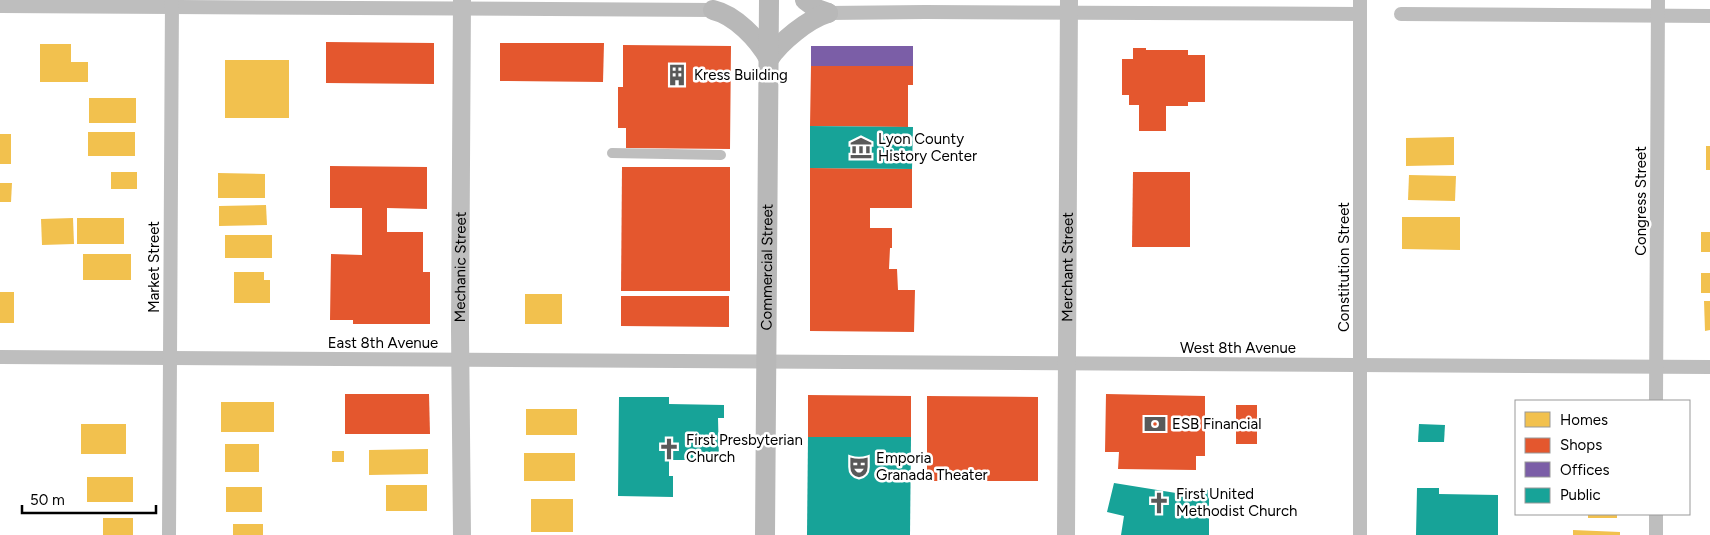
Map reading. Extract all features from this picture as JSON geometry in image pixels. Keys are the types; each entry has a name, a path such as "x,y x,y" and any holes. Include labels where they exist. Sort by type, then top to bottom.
{"main road":[{"path":"713,10 730,0"},
{"name":"Commercial Street","path":"765,535 769,0"},
{"path":"806,0 818,9 828,13"},
{"path":"713,10 727,14 759,42 769,59 780,46 806,24 828,13"}],"street":[{"name":"Congress Street","path":"1656,400 1658,0"},
{"path":"0,6 172,4 462,5 713,10"},
{"name":"Market Street","path":"168,535 172,4"},
{"name":"Mechanic Street","path":"462,5 460,360 462,535"},
{"path":"828,13 1069,6 1360,7"},
{"name":"Merchant Street","path":"1066,535 1069,6"},
{"name":"Constitution Street","path":"1360,7 1360,535"},
{"path":"1401,14 1710,16"},
{"path":"612,153 722,155"},
{"name":"East 8th Avenue","path":"0,357 766,361"},
{"name":"West 8th Avenue","path":"766,361 1710,367"},
{"path":"1656,515 1656,535"}],"building: Homes":[{"path":"40,44 71,44 71,62 88,62 88,82 40,82"},
{"path":"225,60 289,60 289,118 225,118"},
{"path":"89,98 136,98 136,123 89,123"},
{"path":"88,132 135,132 135,156 88,156"},
{"path":"0,134 11,134 11,164 0,164"},
{"path":"1454,137 1454,165 1406,166 1406,138"},
{"path":"1706,146 1710,146 1710,170 1706,170"},
{"path":"111,172 137,172 137,189 111,189"},
{"path":"218,173 265,174 265,198 218,198"},
{"path":"1409,175 1456,176 1455,201 1408,200"},
{"path":"0,183 12,183 11,202 0,202"},
{"path":"266,205 267,225 219,226 219,206"},
{"path":"1402,217 1460,217 1460,250 1402,249"},
{"path":"73,218 74,244 42,245 41,219"},
{"path":"77,218 124,218 124,244 77,244"},
{"path":"1701,232 1710,232 1710,252 1701,252"},
{"path":"225,235 272,235 272,258 225,258"},
{"path":"83,254 131,254 131,280 83,280"},
{"path":"234,272 264,272 264,280 270,280 270,303 234,303"},
{"path":"1701,273 1710,273 1710,293 1701,293"},
{"path":"0,292 14,292 14,323 0,323"},
{"path":"525,294 562,294 562,324 525,324"},
{"path":"1704,301 1710,301 1710,330 1705,331"},
{"path":"221,402 274,402 274,432 221,432"},
{"path":"526,409 577,409 577,435 526,435"},
{"path":"81,424 126,424 126,454 81,454"},
{"path":"225,444 259,444 259,472 225,472"},
{"path":"428,449 428,474 369,475 369,450"},
{"path":"332,451 344,451 344,462 332,462"},
{"path":"524,453 575,453 575,481 524,481"},
{"path":"87,477 133,477 133,502 87,502"},
{"path":"386,485 427,485 427,511 386,511"},
{"path":"226,487 262,487 262,512 226,512"},
{"path":"531,499 573,499 573,532 531,532"},
{"path":"1588,515 1617,515 1617,518 1588,518"},
{"path":"103,518 133,518 133,535 103,535"},
{"path":"233,524 263,524 263,535 233,535"},
{"path":"1573,530 1620,532 1620,535 1573,535"}],"building: Shops":[{"path":"326,42 434,43 434,84 326,83"},
{"path":"500,43 604,43 603,82 500,81"},
{"path":"623,45 731,46 730,149 626,148 626,128 618,128 618,87 623,87"},
{"path":"1133,48 1146,48 1146,50 1188,50 1188,55 1205,55 1205,102 1188,102 1188,106 1166,106 1166,131 1139,131 1139,105 1129,105 1129,95 1122,95 1122,59 1133,59"},
{"path":"811,66 913,66 913,85 908,85 908,127 810,126"},
{"path":"330,166 427,167 427,209 387,208 387,232 423,232 423,272 430,272 430,324 353,324 353,320 330,320 331,254 362,255 362,208 330,208"},
{"path":"622,167 730,167 730,291 621,291"},
{"path":"810,168 912,169 912,208 870,208 870,228 892,228 889,269 897,269 898,290 915,290 914,332 810,331"},
{"path":"1133,172 1190,172 1190,247 1132,247"},
{"path":"621,296 729,296 729,327 621,326"},
{"path":"345,394 429,394 430,434 345,434"},
{"name":"ESB Financial","path":"1106,394 1205,396 1205,456 1196,456 1196,470 1118,469 1119,452 1105,452"},
{"path":"808,395 911,396 911,437 808,437"},
{"path":"927,396 1038,397 1038,481 927,481"},
{"name":"ESB Financial","path":"1236,405 1257,405 1257,444 1236,444"}],"building: Offices":[{"path":"811,46 913,46 913,66 811,66"}],"building: Public":[{"name":"Lyon County History Center","path":"810,126 913,127 912,169 810,168"},
{"name":"First Presbyterian Church","path":"619,397 669,397 669,404 724,405 724,418 718,418 719,460 669,460 669,476 673,476 673,497 618,496"},
{"path":"1419,424 1445,425 1444,442 1418,442"},
{"name":"Emporia Granada Theater","path":"808,437 911,437 910,535 807,535"},
{"name":"First United Methodist Church","path":"1114,483 1176,493 1176,489 1209,490 1209,535 1121,535 1124,516 1107,512"},
{"path":"1417,488 1439,488 1439,494 1498,495 1498,535 1416,535"}],"place":[{"name":"Kress Building","path":"677,75"},
{"name":"Lyon County History Center","path":"861,148"},
{"name":"ESB Financial","path":"1155,424"},
{"name":"First Presbyterian Church","path":"669,449"},
{"name":"Emporia Granada Theater","path":"859,467"},
{"name":"First United Methodist Church","path":"1159,503"}]}
